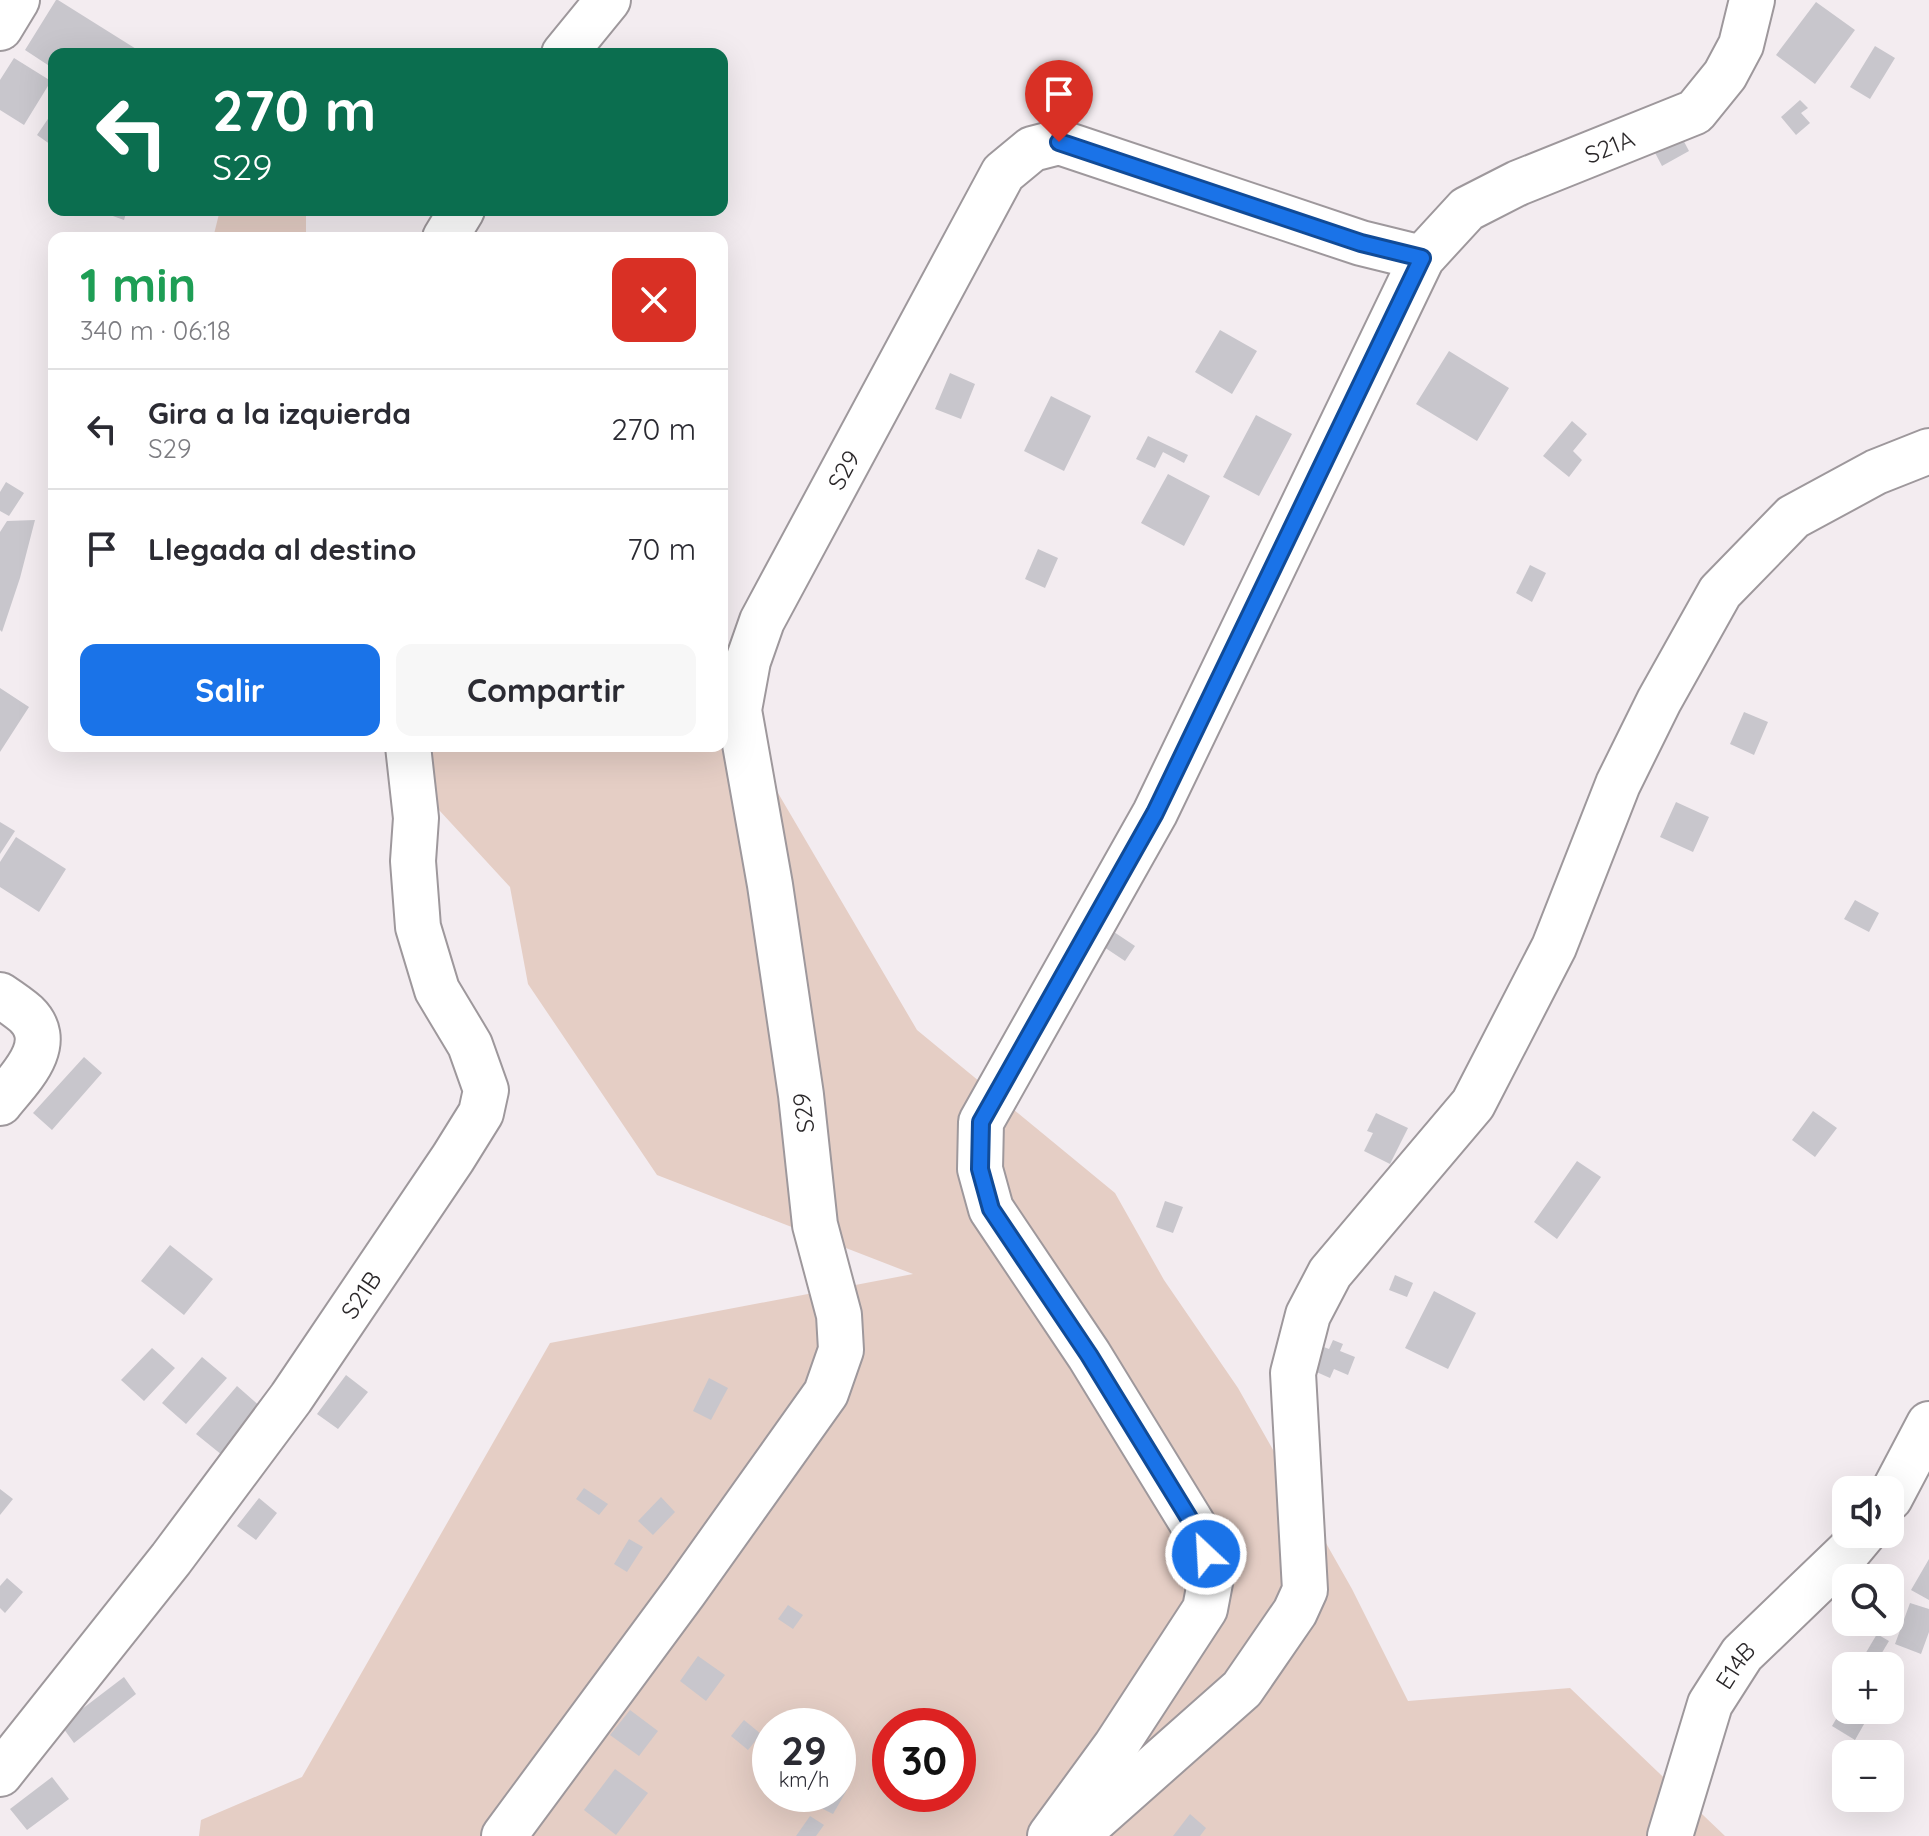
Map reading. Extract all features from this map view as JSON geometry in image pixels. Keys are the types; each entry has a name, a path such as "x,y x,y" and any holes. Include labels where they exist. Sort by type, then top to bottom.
{"street":[{"path":"0,28 17,0"},
{"path":"569,48 608,0"},
{"name":"S21A","path":"1050,1836 1115,1747 1205,1609 1212,1572 1200,1536 1089,1355 991,1209 980,1169 981,1122 1155,813 1422,258 1467,209 1518,183 1695,112 1725,75 1741,45 1752,0"},
{"name":"S29","path":"504,1836 826,1393 841,1350 839,1315 815,1225 801,1095 770,885 739,710 748,661 762,621 1003,173 1032,149 1059,142 1361,243 1422,258"},
{"path":"1076,1836 1242,1689 1295,1612 1305,1590 1293,1373 1308,1315 1330,1273 1473,1104 1554,947 1618,784 1659,701 1720,592 1793,517 1876,472 1929,451"},
{"name":"S21B","path":"0,1774 171,1559 291,1398 481,1113 486,1090 470,1045 437,990 418,927 413,861 416,818 409,752"},
{"path":"0,995 29,1016 39,1036 34,1060 0,1103"},
{"path":"1902,1476 1929,1424"},
{"name":"E14B","path":"1670,1836 1710,1704 1742,1654 1851,1548"}],"shaded area":[{"path":"218,216 306,216 306,232 214,232"},
{"path":"728,698 758,759 917,1030 1115,1193 1164,1280 1238,1388 1352,1589 1408,1701 1570,1688 1725,1836 199,1836 201,1820 302,1777 550,1343 913,1274 657,1175 528,984 510,887 386,752 728,752"}],"building":[{"path":"56,0 135,48 48,48 48,65 25,50"},
{"path":"1816,2 1855,30 1815,84 1776,55"},
{"path":"1875,46 1895,58 1870,99 1850,87"},
{"path":"14,58 48,79 48,86 24,125 0,110 0,80"},
{"path":"1800,100 1808,108 1801,113 1810,123 1796,135 1781,117"},
{"path":"48,119 48,143 37,135"},
{"path":"1680,134 1689,151 1662,166 1653,149"},
{"path":"1220,330 1257,351 1232,394 1195,372"},
{"path":"1449,351 1509,388 1477,441 1416,404"},
{"path":"950,373 975,384 961,419 935,409"},
{"path":"1051,396 1091,416 1064,471 1024,451"},
{"path":"1256,415 1292,434 1259,496 1223,477"},
{"path":"1572,421 1587,434 1573,451 1582,460 1569,477 1543,456"},
{"path":"1148,436 1188,455 1184,463 1163,452 1155,468 1136,459"},
{"path":"1168,474 1210,496 1184,546 1141,523"},
{"path":"6,482 24,493 9,516 0,511 0,492"},
{"path":"35,520 2,632 0,532 7,521"},
{"path":"1038,549 1058,558 1045,588 1025,579"},
{"path":"1530,565 1546,573 1532,602 1516,593"},
{"path":"0,688 29,707 0,752"},
{"path":"1744,712 1768,722 1754,755 1730,744"},
{"path":"1676,802 1709,817 1693,852 1660,837"},
{"path":"0,822 15,831 0,854"},
{"path":"16,837 66,869 39,912 0,887 0,862"},
{"path":"1855,900 1879,913 1869,932 1844,919"},
{"path":"1114,932 1135,946 1125,961 1104,947"},
{"path":"84,1057 102,1073 52,1130 33,1113"},
{"path":"1813,1111 1837,1128 1815,1157 1792,1140"},
{"path":"1376,1113 1408,1128 1390,1164 1364,1151 1373,1133 1367,1131"},
{"path":"1577,1161 1601,1177 1557,1239 1534,1222"},
{"path":"1165,1201 1183,1207 1173,1233 1156,1227"},
{"path":"170,1245 213,1279 184,1315 141,1281"},
{"path":"1395,1275 1413,1283 1407,1297 1389,1290"},
{"path":"1434,1291 1476,1313 1448,1369 1405,1348"},
{"path":"1333,1340 1343,1344 1340,1351 1355,1357 1348,1375 1334,1369 1330,1378 1312,1370 1321,1346 1329,1349"},
{"path":"152,1348 175,1368 144,1401 121,1380"},
{"path":"202,1357 227,1378 186,1424 162,1403"},
{"path":"346,1375 368,1392 338,1429 317,1414"},
{"path":"709,1378 728,1388 711,1420 693,1411"},
{"path":"237,1386 262,1408 222,1455 196,1434"},
{"path":"584,1488 608,1504 599,1515 576,1499"},
{"path":"0,1489 13,1499 0,1515"},
{"path":"661,1497 675,1512 653,1535 638,1521"},
{"path":"259,1498 277,1513 256,1540 237,1526"},
{"path":"629,1539 643,1547 627,1572 614,1564"},
{"path":"1929,1559 1929,1600 1911,1590"},
{"path":"7,1578 23,1592 5,1613 0,1608 0,1586"},
{"path":"1910,1603 1929,1609 1929,1632 1921,1654 1895,1644 1898,1636 1904,1636 1904,1619"},
{"path":"788,1605 803,1615 793,1629 778,1619"},
{"path":"1876,1636 1889,1641 1882,1652 1866,1652"},
{"path":"698,1656 725,1675 706,1701 680,1681"},
{"path":"124,1677 136,1694 74,1743 61,1725"},
{"path":"630,1710 658,1731 639,1756 610,1735"},
{"path":"744,1720 752,1727 752,1745 748,1750 731,1736"},
{"path":"1833,1724 1864,1724 1855,1740"},
{"path":"615,1769 648,1793 616,1835 584,1810"},
{"path":"52,1777 69,1799 27,1830 10,1809"},
{"path":"1190,1814 1206,1828 1200,1836 1173,1836"},
{"path":"810,1816 824,1825 816,1836 796,1836"}],"route":[{"path":"1059,142 1361,243 1422,258 1155,813 981,1122 980,1169 991,1209 1089,1355 1200,1536 1206,1554"}]}
